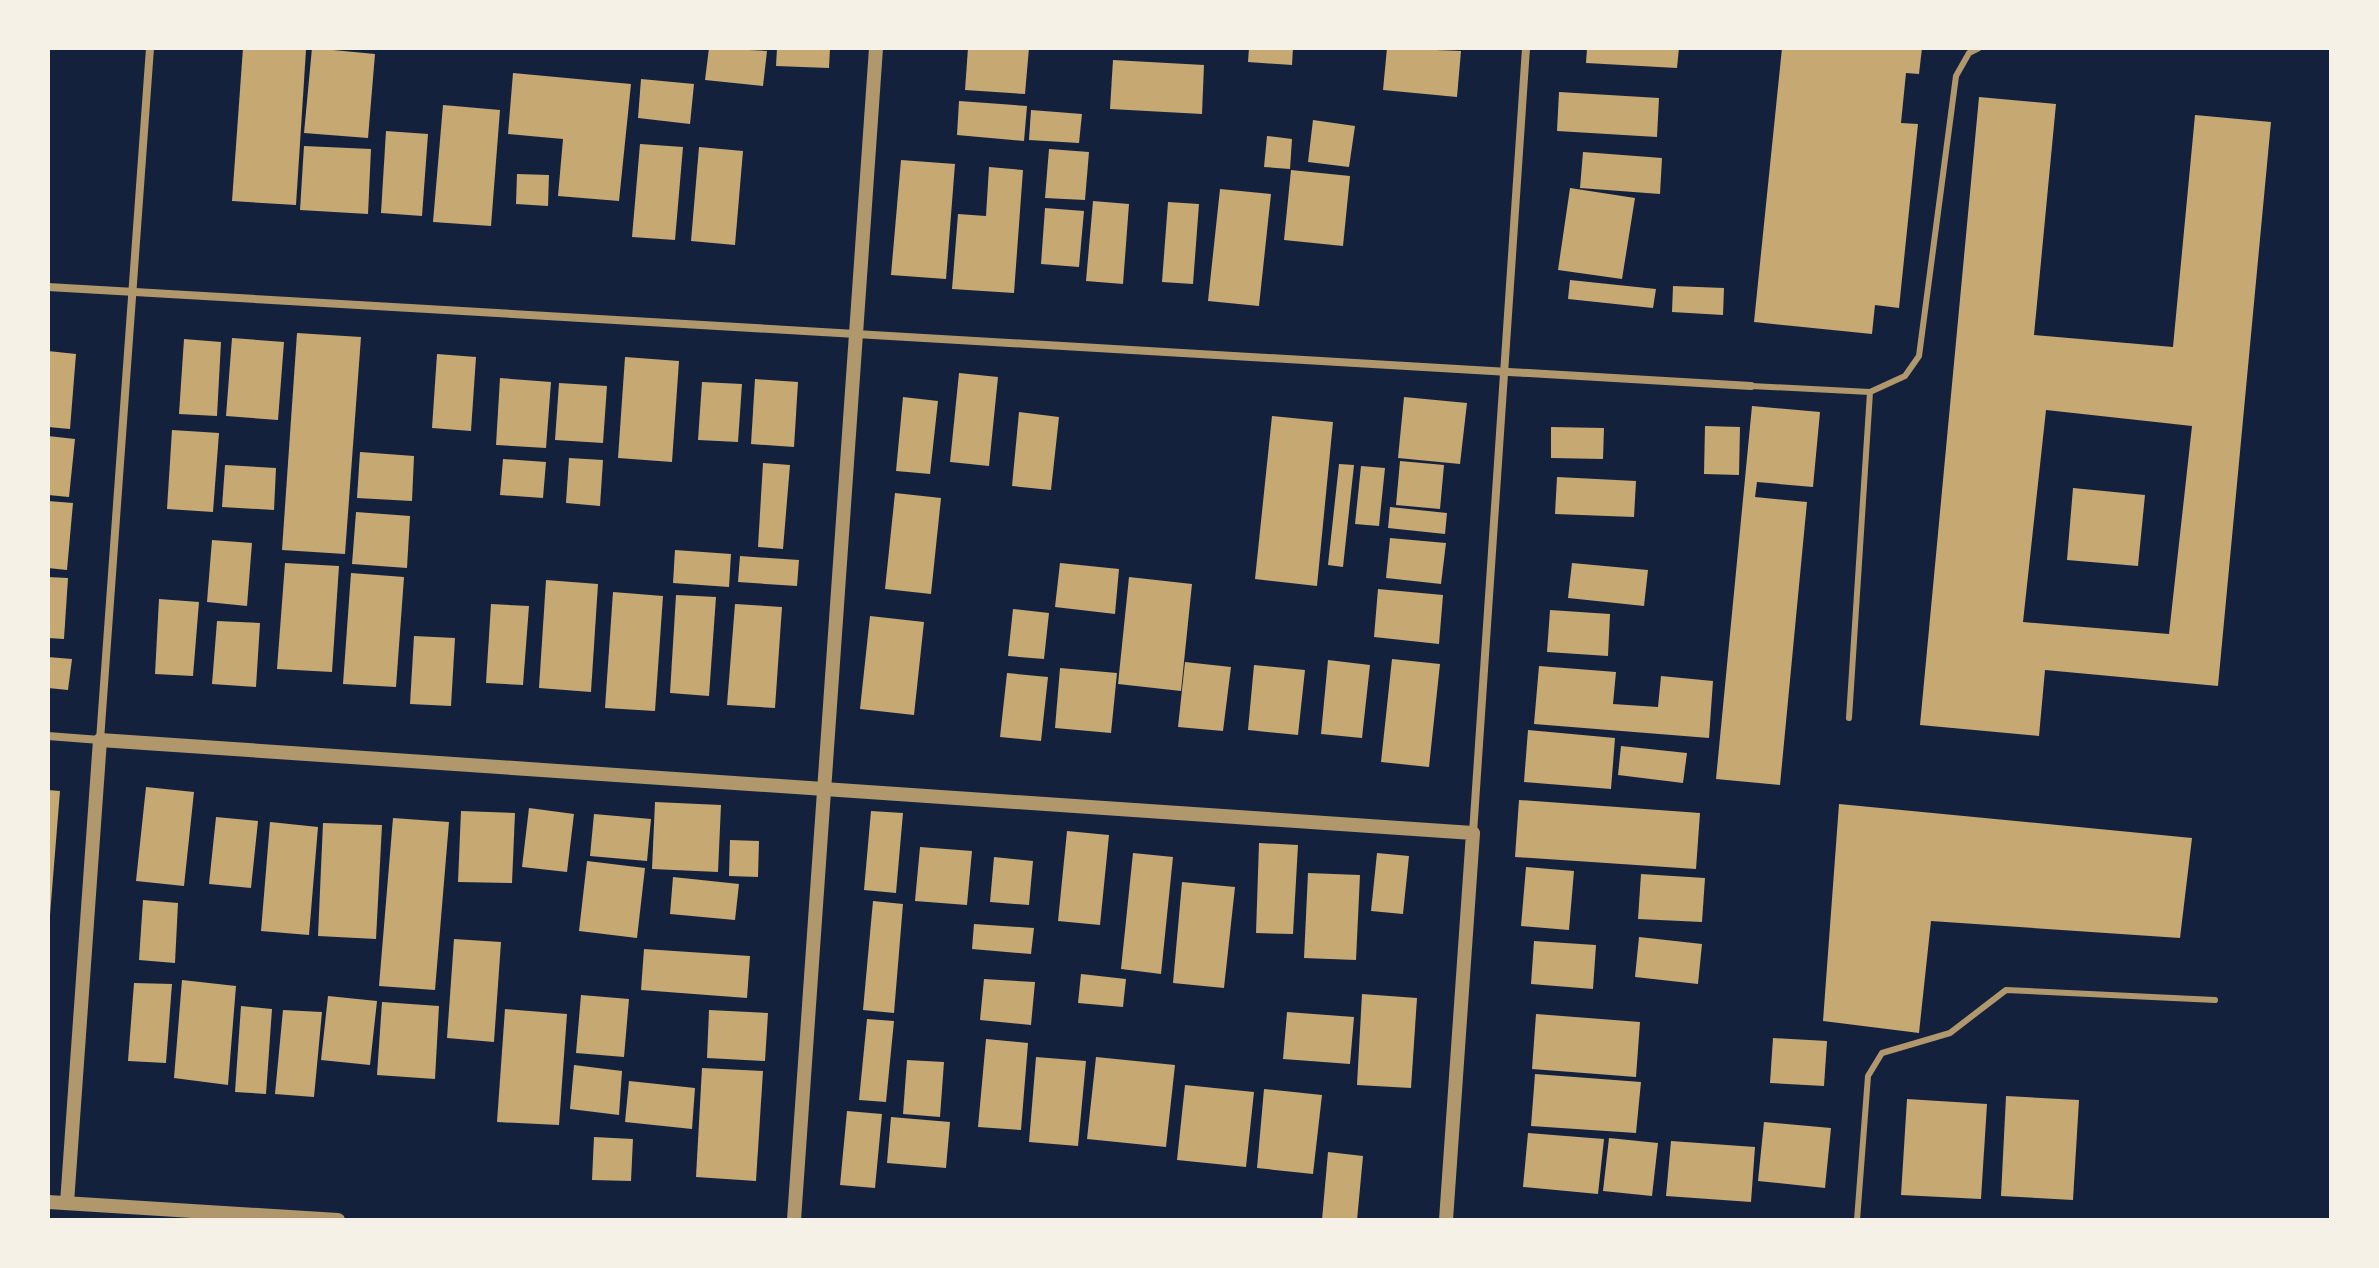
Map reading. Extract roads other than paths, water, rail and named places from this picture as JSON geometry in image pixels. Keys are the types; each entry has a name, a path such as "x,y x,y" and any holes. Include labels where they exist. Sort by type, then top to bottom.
{"street":[{"path":"67,1203 150,48"},
{"path":"794,1220 876,48"},
{"path":"1446,1220 1526,48"},
{"path":"48,287 1751,386"},
{"path":"48,736 1473,833"},
{"path":"48,1202 338,1220"}],"lane":[{"path":"1751,386 1870,392 1905,376 1919,356 1956,76 1969,53 1979,48"},
{"path":"1849,718 1870,392"},
{"path":"1857,1220 1868,1076 1882,1053 1950,1033 2006,990 2215,1000"}]}
